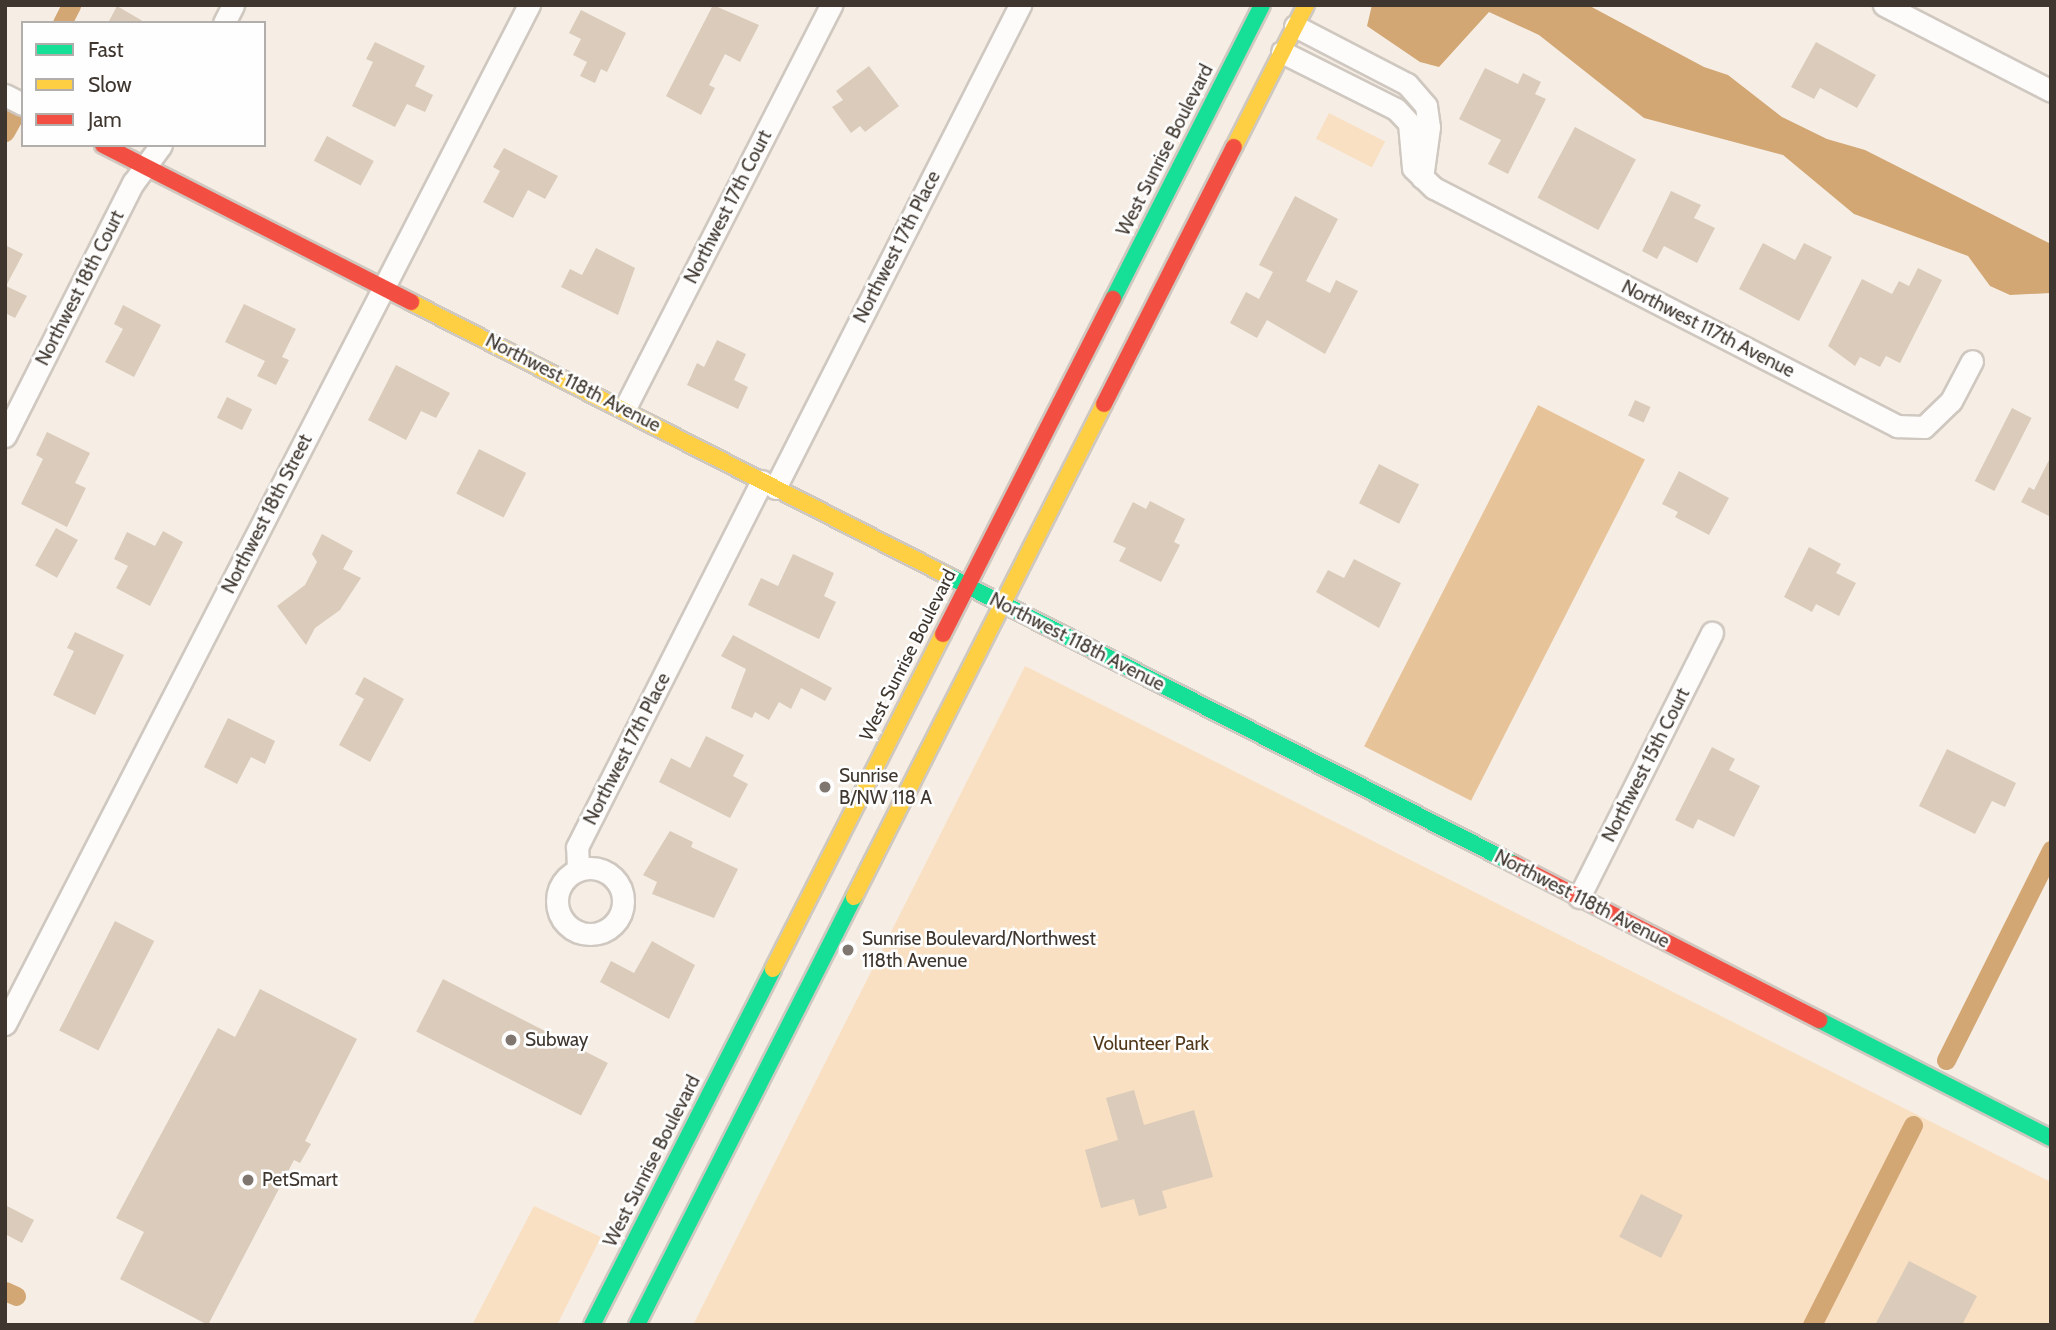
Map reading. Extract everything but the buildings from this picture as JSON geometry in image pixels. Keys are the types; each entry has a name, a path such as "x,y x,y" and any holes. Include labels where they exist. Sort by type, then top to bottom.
{"main road":[{"name":"West Sunrise Boulevard","path":"592,1325 1262,5"},
{"path":"638,1325 1005,605 1306,5"},
{"name":"Northwest 118th Avenue","path":"107,147 625,408 1005,605 1026,620 1579,897 2051,1138"}],"street":[{"path":"225,21 233,5"},
{"name":"Northwest 18th Street","path":"5,1024 529,5"},
{"name":"Northwest 17th Court","path":"625,408 831,5"},
{"name":"Northwest 17th Place","path":"578,870 578,847 1020,5"},
{"path":"1884,5 2051,91"},
{"path":"1295,26 1407,84 1426,106 1429,127 1422,178"},
{"path":"1282,52 1396,109 1409,123 1413,168 1422,178"},
{"path":"1361,92 1374,67"},
{"path":"5,95 21,103"},
{"name":"Northwest 18th Court","path":"5,436 133,183 160,147"},
{"name":"Northwest 117th Avenue","path":"1422,178 1434,188 1897,426 1924,427 1951,401 1972,361"},
{"name":"Northwest 15th Court","path":"1579,897 1713,633"}],"green space":[{"path":"1329,113 1385,142 1372,167 1316,139"},
{"name":"Volunteer Park","path":"1025,666 2051,1182 2051,1325 693,1325"},
{"path":"534,1206 601,1237 557,1325 472,1325"}],"shaded area":[{"path":"1372,5 1588,5 1704,67 1728,75 1782,117 1827,139 1865,150 2051,244 2051,293 2010,295 1990,286 1968,256 1854,214 1783,155 1644,118 1539,35 1489,12 1439,67 1420,62 1367,26"},
{"path":"1538,405 1645,459 1471,801 1364,746"}],"waterway":[{"path":"63,21 71,5"},
{"path":"5,132 14,116"},
{"path":"1946,1060 2051,850"},
{"path":"1812,1325 1913,1125"},
{"path":"5,1291 16,1296"}],"traffic: fast":[{"path":"1113,299 1262,5"},
{"path":"946,575 1514,864"},
{"path":"637,1325 854,897"},
{"path":"592,1325 773,969"},
{"path":"1819,1020 2051,1138"}],"traffic: slow":[{"path":"1234,147 1306,5"},
{"path":"411,302 946,575"},
{"path":"854,897 1104,404"},
{"path":"773,969 943,634"}],"traffic: jam":[{"path":"107,147 411,302"},
{"path":"1104,404 1234,147"},
{"path":"943,634 1113,299"},
{"path":"1514,864 1819,1020"}],"place":[{"name":"Sunrise B/NW 118 A","path":"825,787"},
{"name":"Sunrise Boulevard/Northwest 118th Avenue","path":"848,950"},
{"name":"Subway","path":"511,1040"},
{"name":"PetSmart","path":"248,1180"}]}
